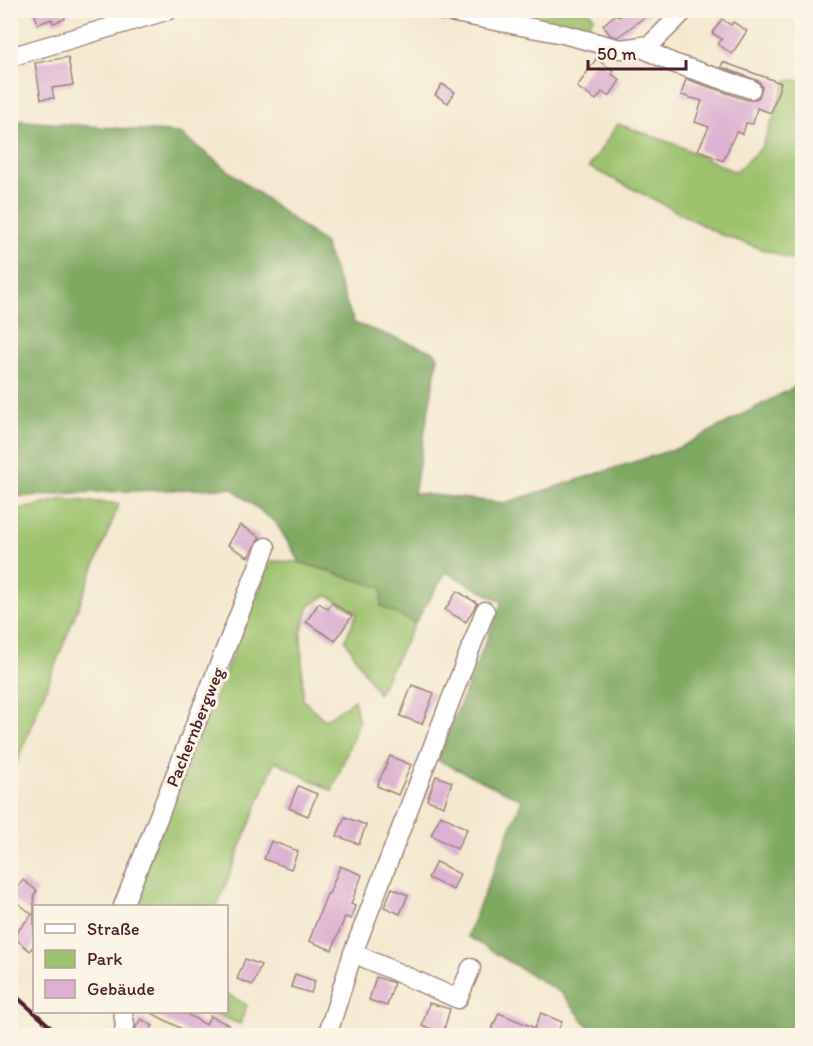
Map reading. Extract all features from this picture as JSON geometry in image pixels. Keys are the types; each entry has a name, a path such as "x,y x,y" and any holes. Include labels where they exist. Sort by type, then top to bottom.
{"street":[{"path":"10,57 169,10"},
{"path":"439,10 563,34 620,49 650,45 685,10"},
{"path":"640,47 673,63 751,89"},
{"name":"Pachernbergweg","path":"123,905 266,547"},
{"path":"327,1035 353,953 485,611"},
{"path":"353,953 458,999 471,968"},
{"path":"123,1013 125,1025 123,1035"}],"green space":[{"path":"471,11 589,11 594,17 581,33"},
{"path":"787,80 802,81 802,263 719,234 589,167 618,124 677,145 735,172 762,147"},
{"path":"11,120 179,133 324,243 354,323 434,352 438,357 414,493 505,503 681,447 802,383 802,1034 593,1032 561,993 467,936 522,800 437,760 502,602 446,572 415,623 381,606 382,588 300,562 276,523 231,488 11,497"},
{"path":"63,499 119,504 11,777 11,510"},
{"path":"271,561 300,562 382,588 381,606 415,623 378,694 345,640 357,613 327,595 309,606 301,634 303,700 325,720 354,700 359,722 332,791 275,761 217,905 129,905"},
{"path":"228,995 247,1005 240,1024 212,1013 228,1013"}],"building":[{"path":"33,10 71,10 71,12 64,15 65,19 53,23 52,19 38,24"},
{"path":"627,10 654,10 618,37 610,35 603,25 616,14 619,17"},
{"path":"722,19 731,25 733,22 747,31 732,54 718,44 722,39 712,33"},
{"path":"68,57 73,85 52,88 54,98 41,99 35,63"},
{"path":"596,59 614,71 612,74 620,80 609,97 602,92 596,100 577,87"},
{"path":"723,62 781,83 771,113 757,108 753,124 746,123 743,134 736,132 723,161 698,150 709,127 695,122 702,101 681,95 686,79 747,100 759,97 762,87 759,81 721,67"},
{"path":"442,84 455,92 448,103 435,95"},
{"path":"240,525 260,537 248,557 228,545"},
{"path":"457,591 477,603 466,622 445,610"},
{"path":"332,602 352,616 335,641 306,622 319,603 328,609"},
{"path":"412,685 434,693 422,724 400,716"},
{"path":"390,756 411,765 398,795 377,786"},
{"path":"436,776 452,782 444,806 427,800"},
{"path":"298,786 317,794 308,816 289,808"},
{"path":"441,815 467,829 457,849 431,835"},
{"path":"345,817 366,825 359,844 337,836"},
{"path":"271,841 298,851 291,869 264,859"},
{"path":"436,862 460,874 453,890 428,878"},
{"path":"340,866 362,875 351,904 355,906 351,919 345,917 332,950 309,941"},
{"path":"23,880 37,891 34,895 33,946 30,951 13,937 32,914 10,897"},
{"path":"392,888 408,895 400,914 384,907"},
{"path":"245,959 261,965 253,985 237,979"},
{"path":"295,974 315,981 311,993 291,987"},
{"path":"376,977 394,983 387,1006 369,1000"},
{"path":"429,1003 450,1009 443,1033 422,1026"},
{"path":"152,1013 185,1013 206,1025 210,1016 229,1025 224,1034 226,1035 193,1035"},
{"path":"499,1013 535,1028 541,1013 562,1022 556,1035 489,1035"},
{"path":"141,1019 153,1026 147,1035 135,1035 136,1027"}],"railway":[{"path":"10,991 33,1011"},
{"path":"35,1013 61,1036"}]}
